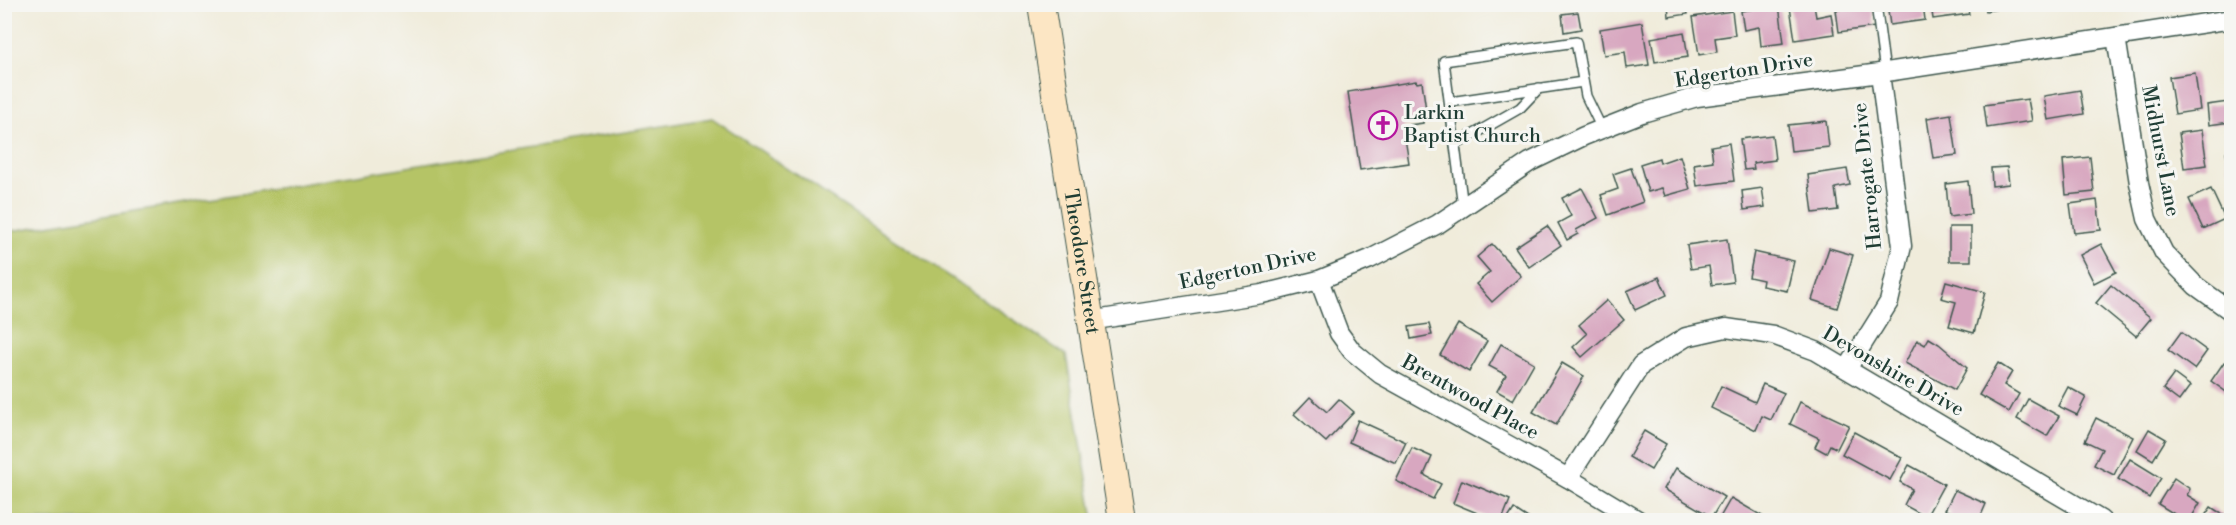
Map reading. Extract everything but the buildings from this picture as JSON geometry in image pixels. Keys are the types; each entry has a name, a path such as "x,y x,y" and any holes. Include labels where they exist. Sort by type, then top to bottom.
{"street":[{"name":"Theodore Street","path":"1041,4 1122,520"},
{"name":"Edgerton Drive","path":"1089,321 1262,294 1319,280 1379,254 1438,224 1530,162 1642,113 1697,97 1882,73 2232,19"},
{"name":"Midhurst Lane","path":"2116,37 2139,183 2147,219 2164,253 2196,286 2232,312"},
{"name":"Harrogate Drive","path":"1847,369 1889,302 1902,246 1882,73"},
{"name":"Brentwood Place","path":"1319,280 1339,333 1352,351 1380,374 1568,478 1638,520"},
{"name":"Devonshire Drive","path":"1568,478 1641,365 1686,337 1726,328 1773,335 1816,351 2101,520"}],"lane":[{"path":"1876,4 1882,73"},
{"path":"1463,207 1444,61 1576,42 1586,96 1602,129"},
{"path":"1450,102 1583,82"},
{"path":"1455,146 1520,108 1539,88"}],"green space":[{"path":"712,118 1066,355 1094,520 5,520 5,232"}],"place":[{"name":"Larkin Baptist Church","path":"1383,125"}]}
